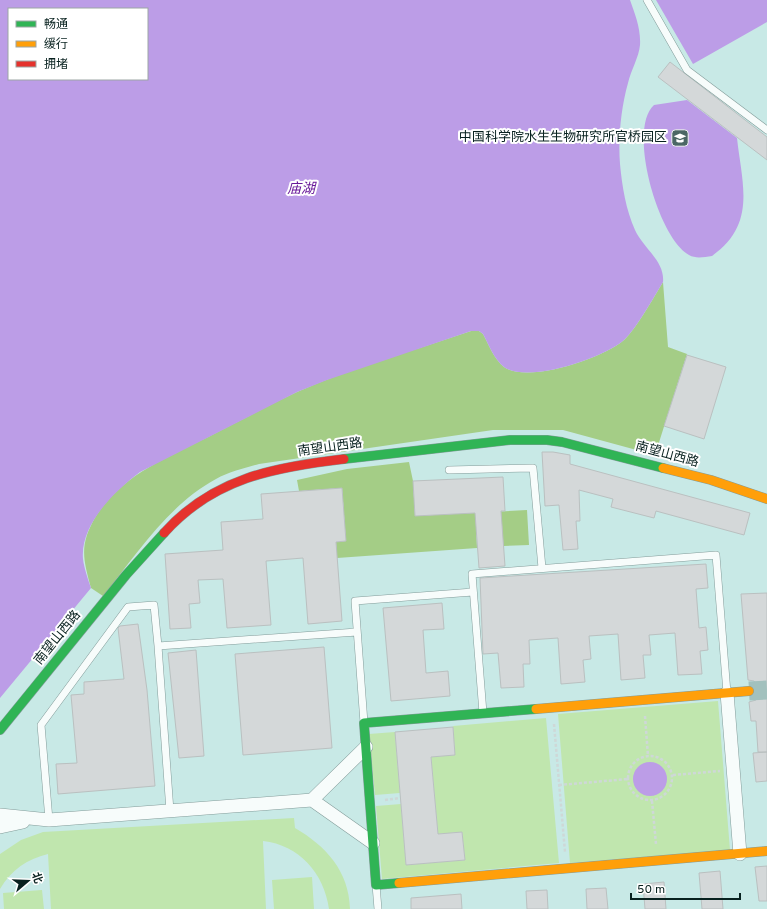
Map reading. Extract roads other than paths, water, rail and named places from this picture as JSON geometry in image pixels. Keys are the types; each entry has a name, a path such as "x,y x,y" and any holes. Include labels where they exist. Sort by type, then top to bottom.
{"street":[{"name":"南望山西路","path":"0,730 126,575 172,524 204,499 240,480 256,474 319,462 510,440 547,440 562,442 703,478 767,499"},
{"path":"749,691 364,723 376,885 767,851"},
{"path":"727,693 740,854"},
{"path":"312,800 366,747"},
{"path":"0,827 43,819 312,800 373,843"},
{"path":"0,815 43,819"}],"lane":[{"path":"648,0 687,70 767,130"},
{"path":"449,470 533,468 542,568"},
{"path":"483,713 472,574 542,568 716,555 727,693"},
{"path":"364,723 355,601 473,592"},
{"path":"43,819 41,725 128,607 154,605 170,811"},
{"path":"158,646 357,632"},
{"path":"376,885 378,909"}],"water":[{"name":"庙湖","path":"0,0 630,0 639,27 640,45 628,83 622,113 619,144 621,172 625,198 635,230 661,268 663,282 629,335 614,347 583,361 547,371 530,372 515,371 504,367 500,364 483,334 479,331 471,331 327,380 297,392 140,472 120,489 101,510 87,533 83,559 91,588 0,698"},
{"path":"656,0 767,0 767,22 693,64"},
{"path":"687,100 737,138 743,187 741,217 736,231 726,244 712,256 694,257 689,255 677,245 657,206 645,159 644,136 646,118 654,105"},
{"path":"647,762 653,762 657,763 664,769 667,779 666,786 660,793 653,796 647,796 643,795 636,789 633,782 633,776 634,772 640,765"}],"tunnel":[{"path":"749,691 767,690"}],"place":[{"name":"中国科学院水生生物研究所官桥园区","path":"680,138"}]}
